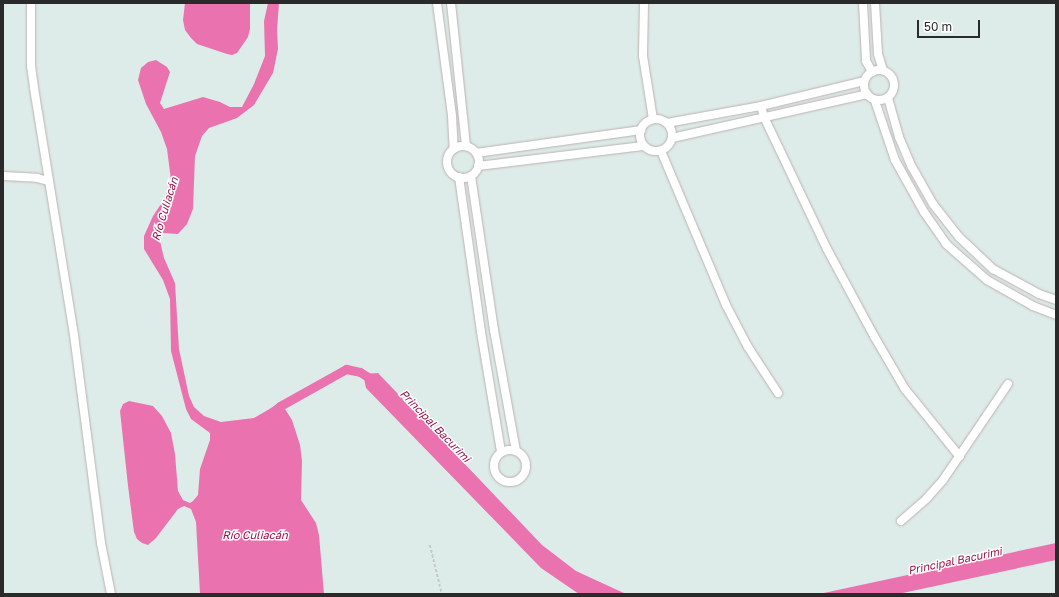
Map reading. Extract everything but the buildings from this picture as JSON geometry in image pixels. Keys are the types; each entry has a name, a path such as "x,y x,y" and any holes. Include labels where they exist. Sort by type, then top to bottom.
{"street":[{"path":"30,3 31,66 84,406 101,543 111,594"},
{"path":"437,3 452,116 454,149"},
{"path":"450,3 466,146 476,153 641,130"},
{"path":"644,3 643,56 653,119"},
{"path":"863,3 866,61 872,72"},
{"path":"874,101 888,98 894,90 891,76 883,70 878,54 876,3"},
{"path":"667,123 761,106 864,81 872,72 883,70"},
{"path":"864,81 867,94 874,101 886,139 912,194 946,244 970,267 987,280 1033,306 1056,315"},
{"path":"672,138 867,94"},
{"path":"888,98 899,137 923,186 934,204 959,237 993,269 1039,294 1056,300"},
{"path":"761,106 764,117 827,250 874,336 905,389 960,457"},
{"path":"478,166 643,146 653,152 661,151 668,147 672,138 671,128 663,120 653,119 643,125 640,136 643,146"},
{"path":"466,146 454,149 449,154 447,164 452,174 462,178 471,176 478,166 476,153"},
{"path":"661,151 726,305 748,347 778,393"},
{"path":"3,176 37,178 48,181"},
{"path":"471,176 494,330 516,451"},
{"path":"459,177 481,332 501,452"},
{"path":"970,267 979,257"},
{"path":"481,332 494,330"},
{"path":"901,520 927,498 960,457 1008,384"},
{"path":"508,450 516,451 525,459 526,469 520,478 509,482 499,477 494,468 496,458 501,452 508,450"}],"path":[{"path":"430,545 442,594"}],"water":[{"path":"185,3 250,3 250,29 248,37 237,53 232,55 227,54 197,44 185,30 183,20"},
{"name":"Río Culiacán","path":"268,3 279,3 277,30 278,49 273,73 254,105 237,118 209,128 202,136 195,156 193,209 187,224 178,234 163,233 160,241 164,258 175,283 179,349 189,396 194,407 204,416 221,422 254,418 273,407 280,406 285,409 292,420 300,445 302,461 301,500 316,523 319,535 324,594 200,594 196,522 191,509 184,506 178,509 156,538 148,545 142,543 137,539 134,532 128,486 120,411 123,404 129,401 153,406 162,416 171,433 175,454 178,491 183,500 190,503 198,495 200,469 210,440 210,433 191,419 186,409 171,351 170,299 163,280 144,249 144,236 153,216 165,198 171,180 167,149 161,132 146,104 138,80 141,68 148,62 156,60 167,67 170,72 160,103 164,109 203,97 220,102 230,107 242,107 254,84 265,56 264,21"},
{"path":"378,373 542,545 576,571 626,594 579,594 541,568 366,388 363,374"},
{"path":"1056,543 1056,560 898,594 819,594"}],"waterway":[{"name":"Principal Bacurimi","path":"271,413 280,406 346,369 360,372 373,380"}]}
